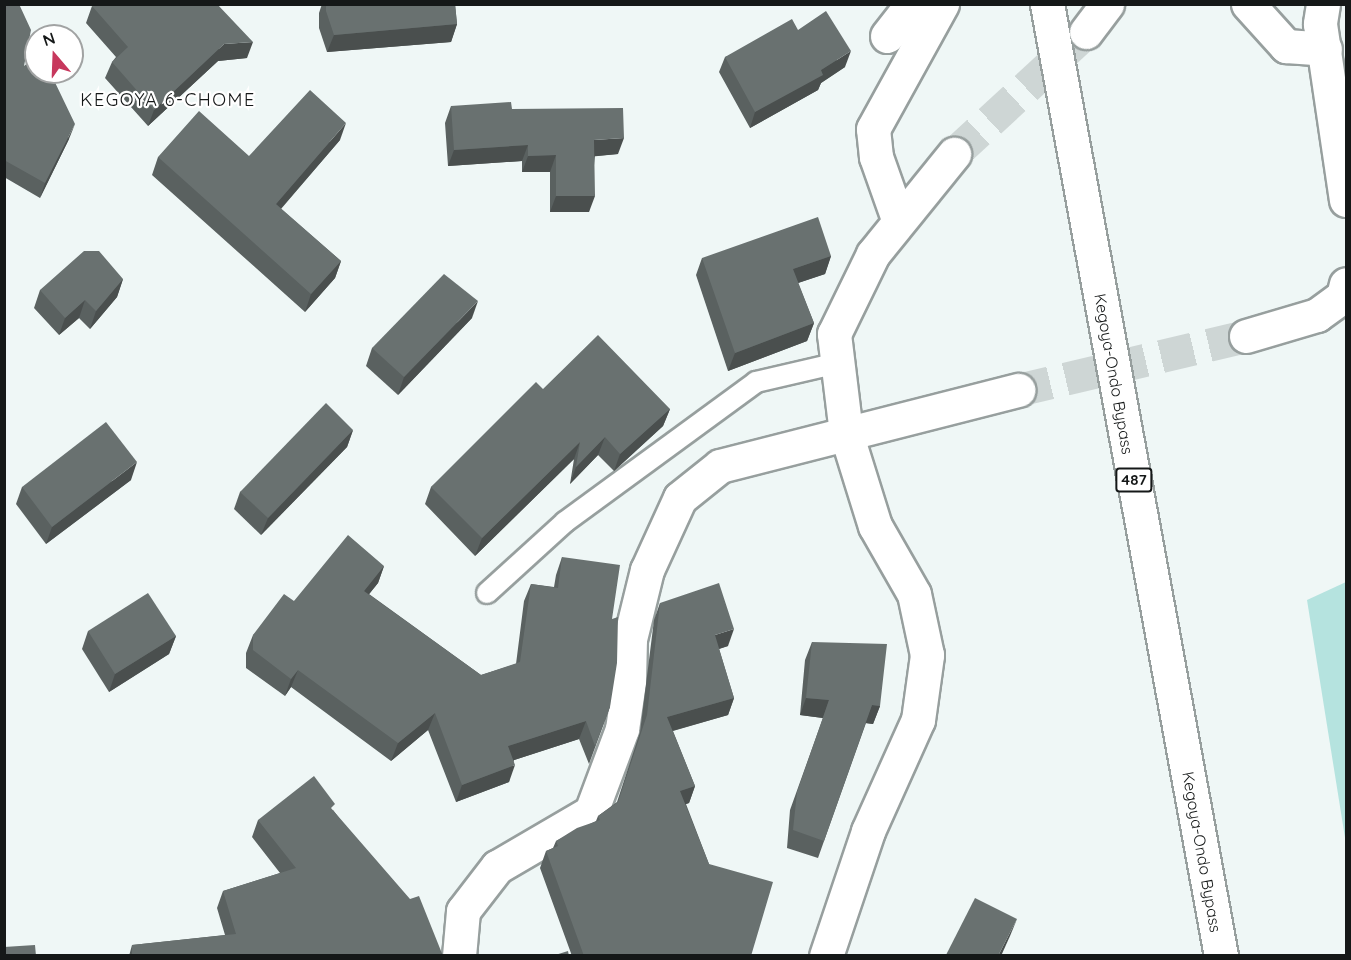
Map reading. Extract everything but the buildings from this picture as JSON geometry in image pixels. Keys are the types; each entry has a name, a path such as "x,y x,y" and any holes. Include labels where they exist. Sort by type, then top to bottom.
{"main road":[{"path":"887,36 912,4"},
{"path":"898,219 876,157 873,129 942,4"},
{"name":"Kegoya-Ondo Bypass","path":"1047,4 1221,956"},
{"path":"1086,32 1107,4"},
{"path":"1248,4 1286,46 1325,50"},
{"path":"1323,4 1325,50 1347,200"},
{"path":"826,956 868,831 918,720 927,655 914,594 874,526 846,433 834,334 873,254 898,219 954,154"},
{"path":"1246,336 1317,315 1343,296 1347,284"},
{"path":"459,956 463,910 497,867 591,812 622,729 629,682 630,639 647,570 681,498 720,466 1018,390"}],"lane":[{"path":"487,593 564,522 756,382 838,363"}],"shaded area":[{"path":"1346,582 1346,844 1307,600"}],"tunnel":[{"path":"954,154 1086,32"},
{"path":"1018,390 1246,336"}],"district":[{"name":"KEGOYA 6-CHOME","path":"168,100"}]}
